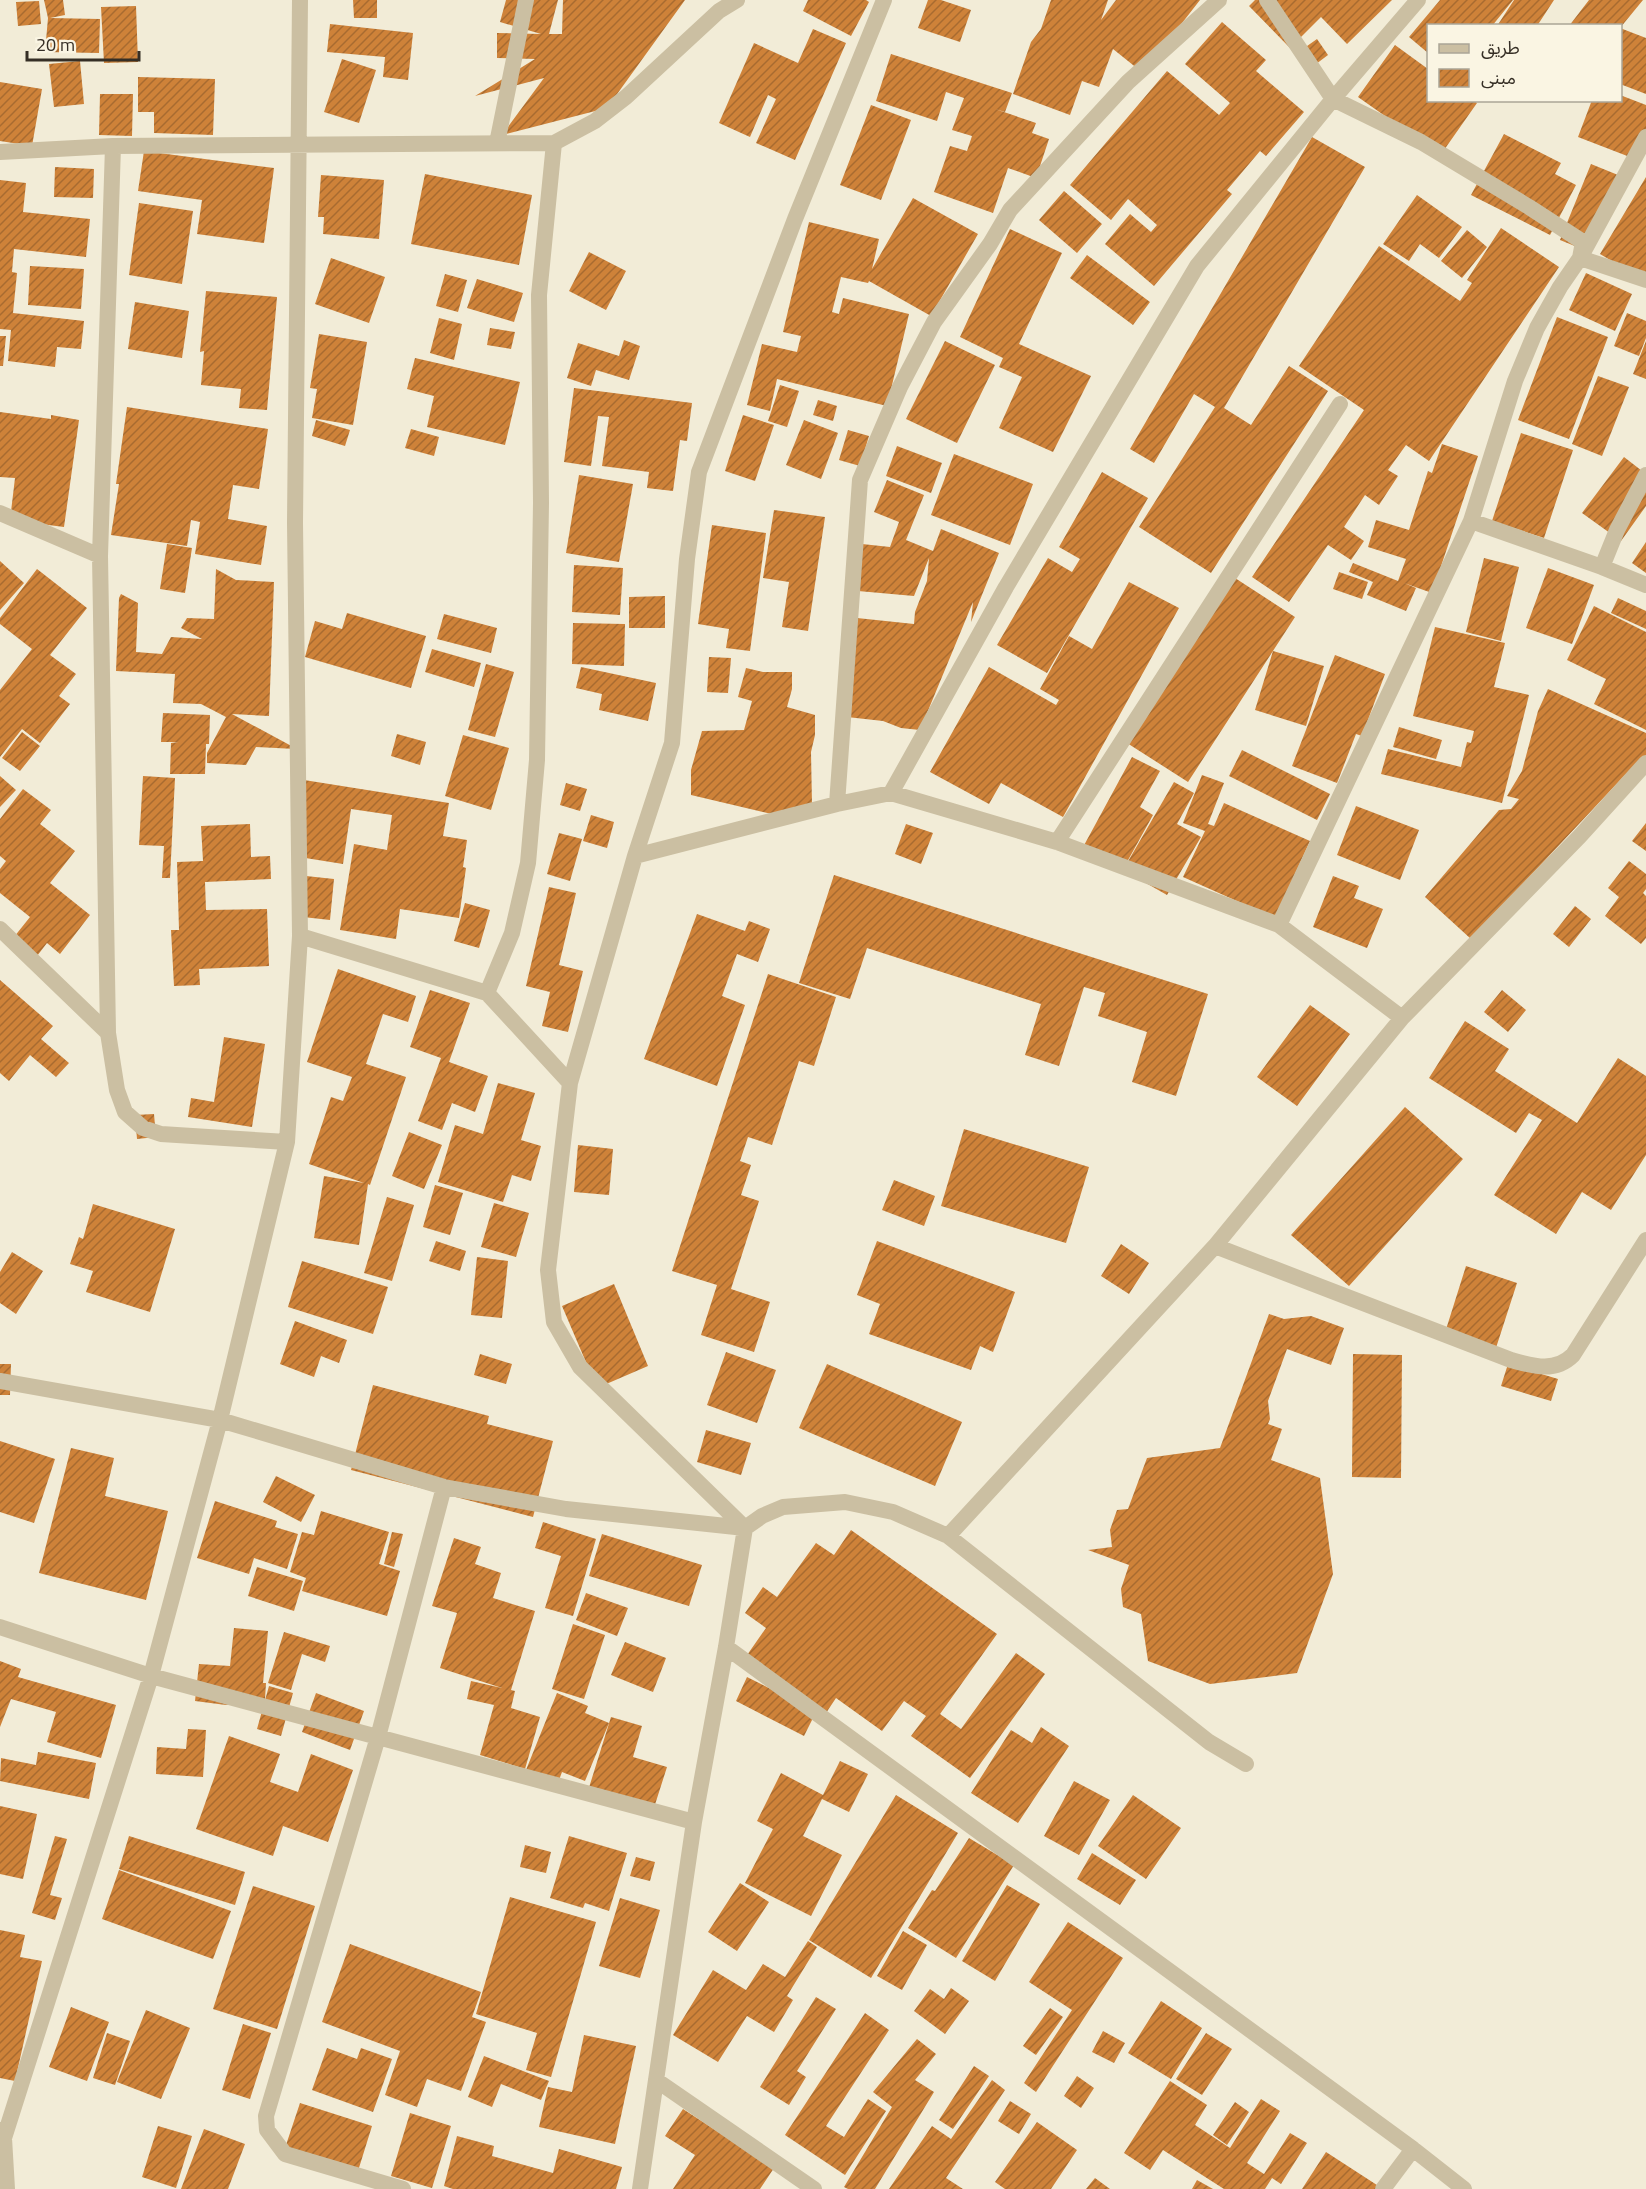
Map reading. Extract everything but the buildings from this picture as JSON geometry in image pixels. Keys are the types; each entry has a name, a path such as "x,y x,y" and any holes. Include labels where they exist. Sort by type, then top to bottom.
{"street":[{"path":"7,2189 2,2134 151,1676 220,1420 287,1142 300,936 295,523 300,0"},
{"path":"496,143 526,0"},
{"path":"0,152 113,146 554,143 595,121 626,97 719,11 737,0"},
{"path":"745,1528 580,1367 554,1322 548,1270 570,1083 635,856 672,743 687,559 699,472 795,219 884,0"},
{"path":"837,804 860,480 900,387 934,322 990,244 1010,210 1128,82 1219,0"},
{"path":"1267,0 1333,99 1421,142 1529,207 1583,242 1580,258"},
{"path":"891,793 1006,587 1197,266 1333,99 1418,0"},
{"path":"1279,925 1471,521 1515,381 1537,328 1560,287 1580,258 1646,137"},
{"path":"487,993 512,933 528,863 537,760 541,503 539,295 554,143"},
{"path":"113,146 100,556 108,1033 117,1090 125,1112 143,1128 161,1134 287,1142"},
{"path":"1580,258 1646,280"},
{"path":"1057,842 1340,404"},
{"path":"1602,567 1617,530 1646,475"},
{"path":"0,513 100,556"},
{"path":"1471,521 1646,585"},
{"path":"948,1536 1215,1246 1402,1018 1580,836 1646,763"},
{"path":"635,856 837,804 891,793 1057,842 1279,925 1402,1018"},
{"path":"0,928 108,1033"},
{"path":"300,936 487,993 570,1083"},
{"path":"1215,1246 1511,1360 1549,1367 1565,1363 1573,1355 1646,1240"},
{"path":"0,1381 220,1420 444,1487 566,1509 745,1528 762,1516 783,1507 845,1502 893,1512 948,1536 1209,1742 1246,1764"},
{"path":"403,2189 285,2154 267,2130 266,2116 378,1737 444,1487"},
{"path":"640,2189 694,1821 745,1528"},
{"path":"0,1627 151,1676 694,1821"},
{"path":"726,1647 1413,2149 1464,2189"},
{"path":"656,2080 814,2189"},
{"path":"1383,2189 1413,2149"}]}
